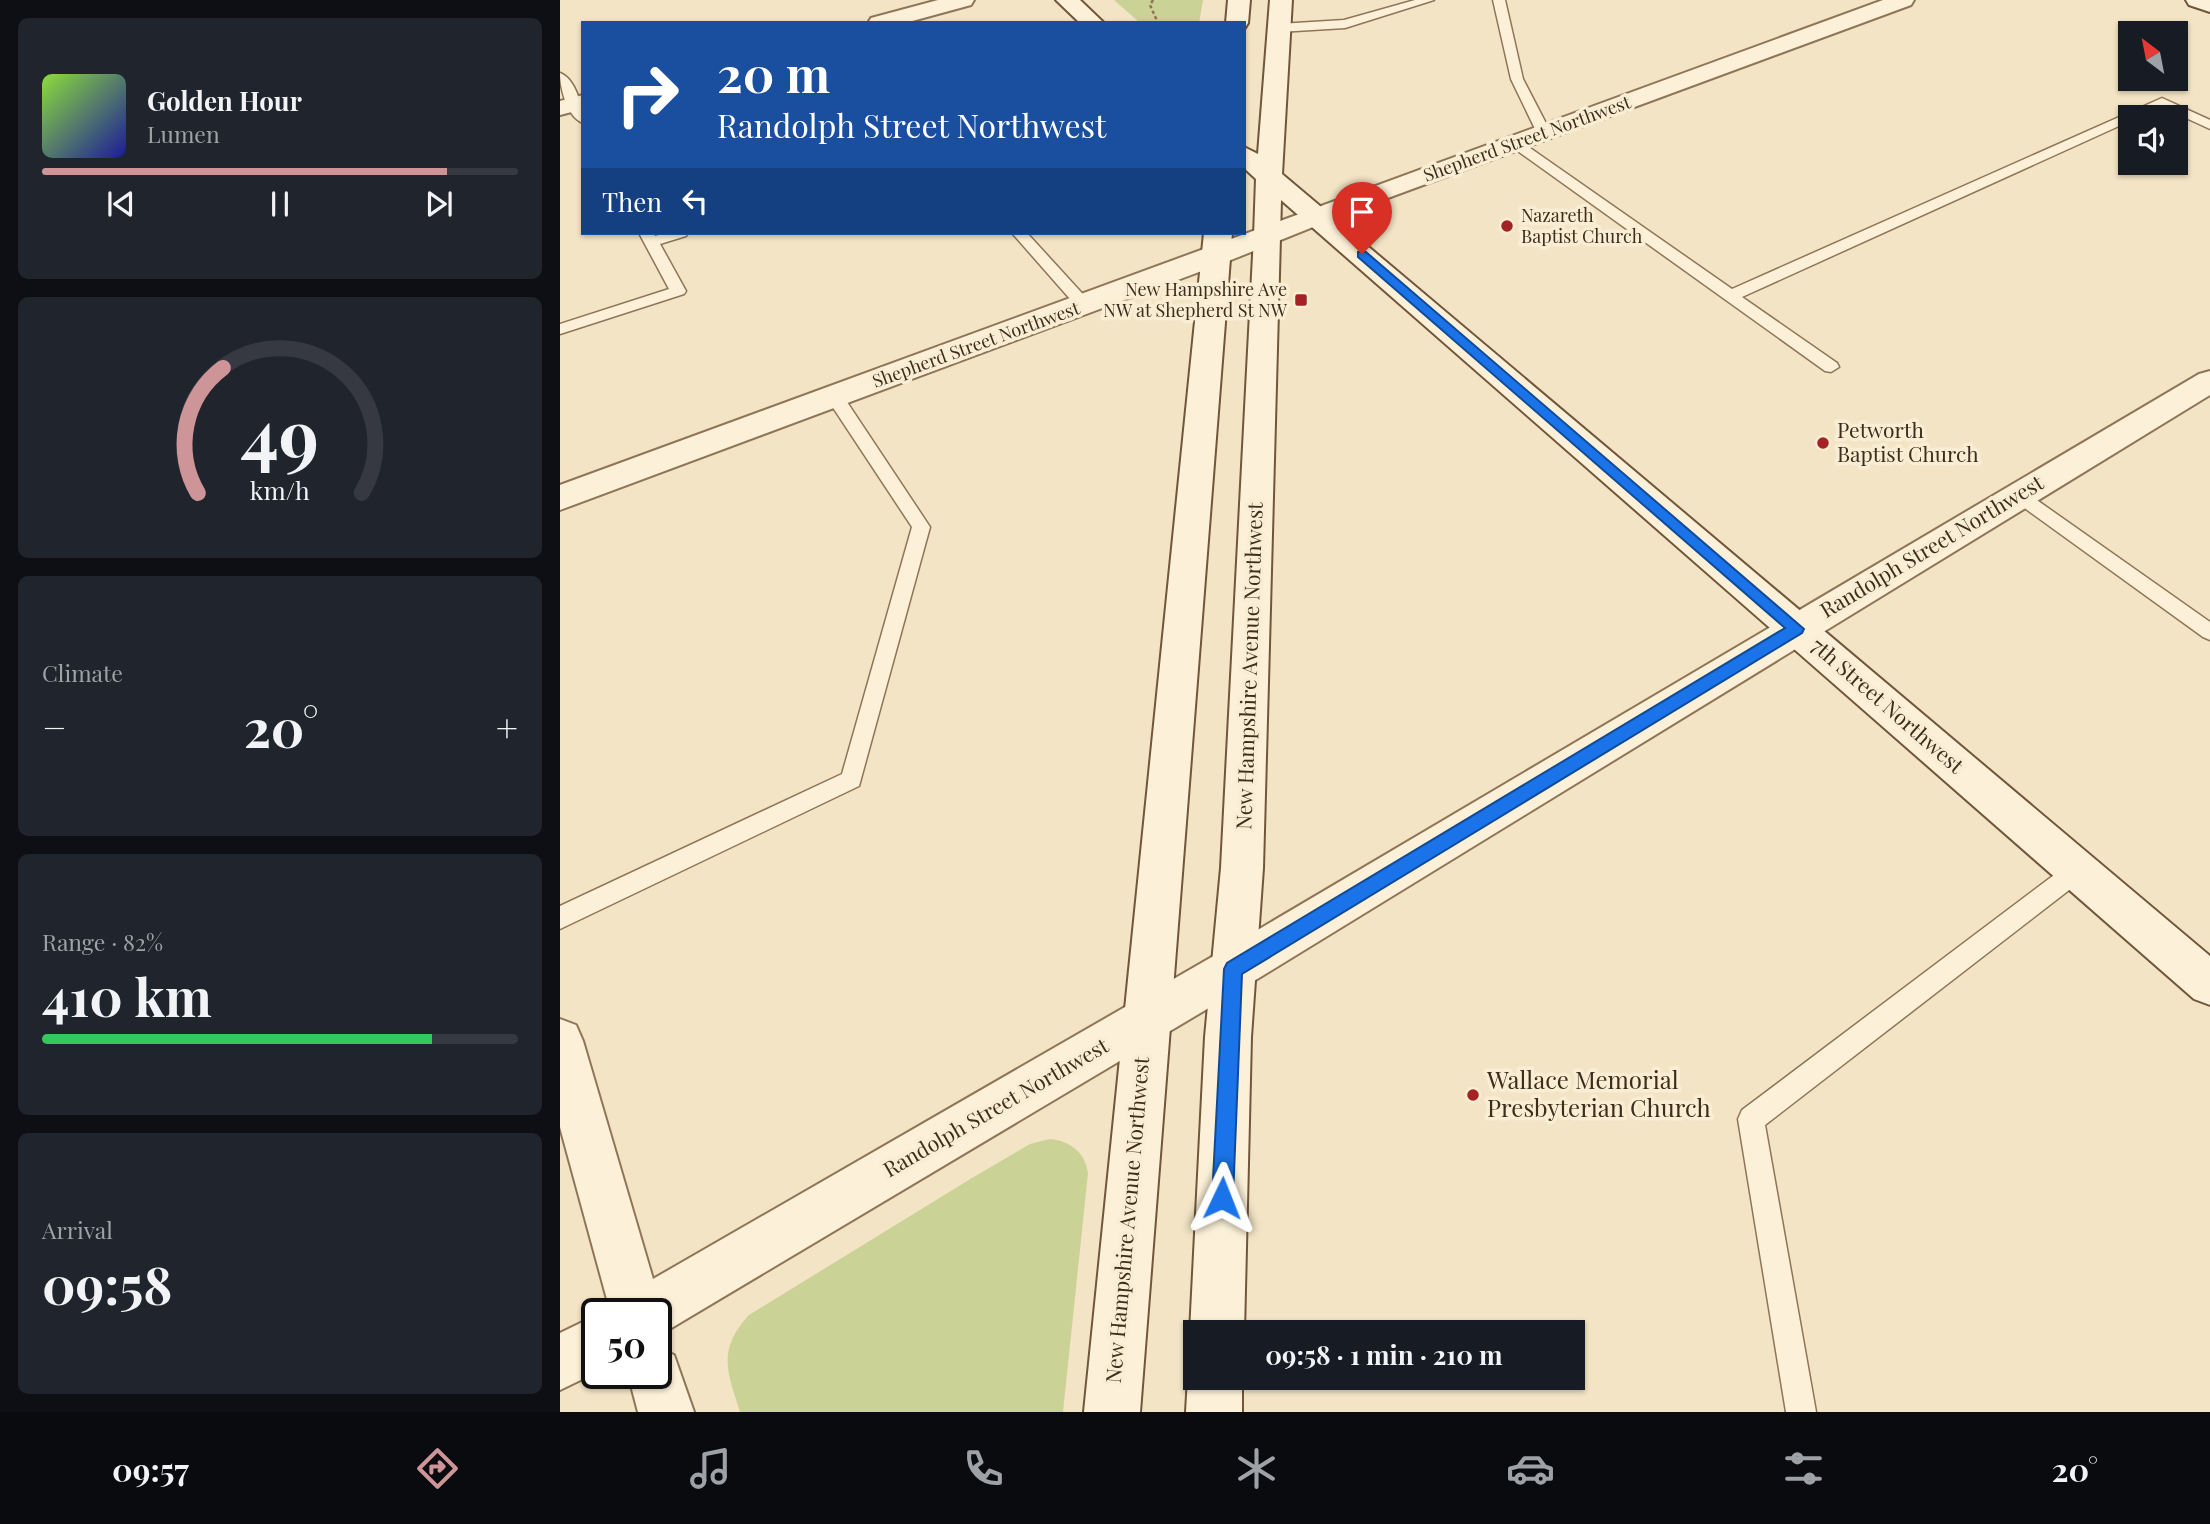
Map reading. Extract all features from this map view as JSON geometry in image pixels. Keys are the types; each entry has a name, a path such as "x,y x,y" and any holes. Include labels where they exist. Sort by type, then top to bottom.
{"street":[{"path":"886,21 963,0"},
{"path":"1067,0 1091,21"},
{"path":"1237,21 1239,0"},
{"name":"Shepherd Street Northwest","path":"560,498 1084,305 1217,245 1268,236 1349,203 1903,0"},
{"path":"2197,0 2210,5"},
{"name":"New Hampshire Avenue Northwest","path":"1217,1320 1228,1037 1242,868 1268,236 1266,204 1257,167 1280,14"},
{"name":"7th Street Northwest","path":"1257,167 2210,984"},
{"name":"New Hampshire Avenue Northwest","path":"1112,1412 1217,245"},
{"name":"Randolph Street Northwest","path":"671,1298 1145,1022 2210,381"},
{"path":"560,1041 632,1298"},
{"path":"560,1363 581,1351"},
{"path":"659,1389 666,1412"},
{"path":"1214,1412 1215,1390"}],"lane":[{"path":"1280,14 1345,24 1428,0"},
{"path":"1499,0 1517,79 1544,133"},
{"path":"560,77 575,108"},
{"path":"1730,296 2162,102 2210,125"},
{"path":"1515,144 1831,367"},
{"path":"1021,235 1084,305"},
{"path":"560,329 678,290 648,237"},
{"path":"560,918 851,780 921,527 835,397"},
{"path":"2018,495 2210,632"},
{"path":"1801,1412 1751,1119 2078,870"}],"path":[{"path":"1144,0 1150,5 1157,21"},
{"path":"1150,5 1153,0"}],"green space":[{"path":"1114,0 1203,0 1199,21 1138,21"},
{"path":"1050,1139 1064,1142 1075,1149 1084,1159 1088,1173 1063,1412 740,1412 729,1373 729,1350 732,1339 749,1315 1030,1144"}],"place":[{"name":"Nazareth Baptist Church","path":"1507,226"},
{"name":"New Hampshire Ave NW at Shepherd St NW","path":"1301,300"},
{"name":"Petworth Baptist Church","path":"1823,443"},
{"name":"Wallace Memorial Presbyterian Church","path":"1473,1095"}],"route":[{"path":"1222,1198 1233,969 1796,629 1362,254"}]}
